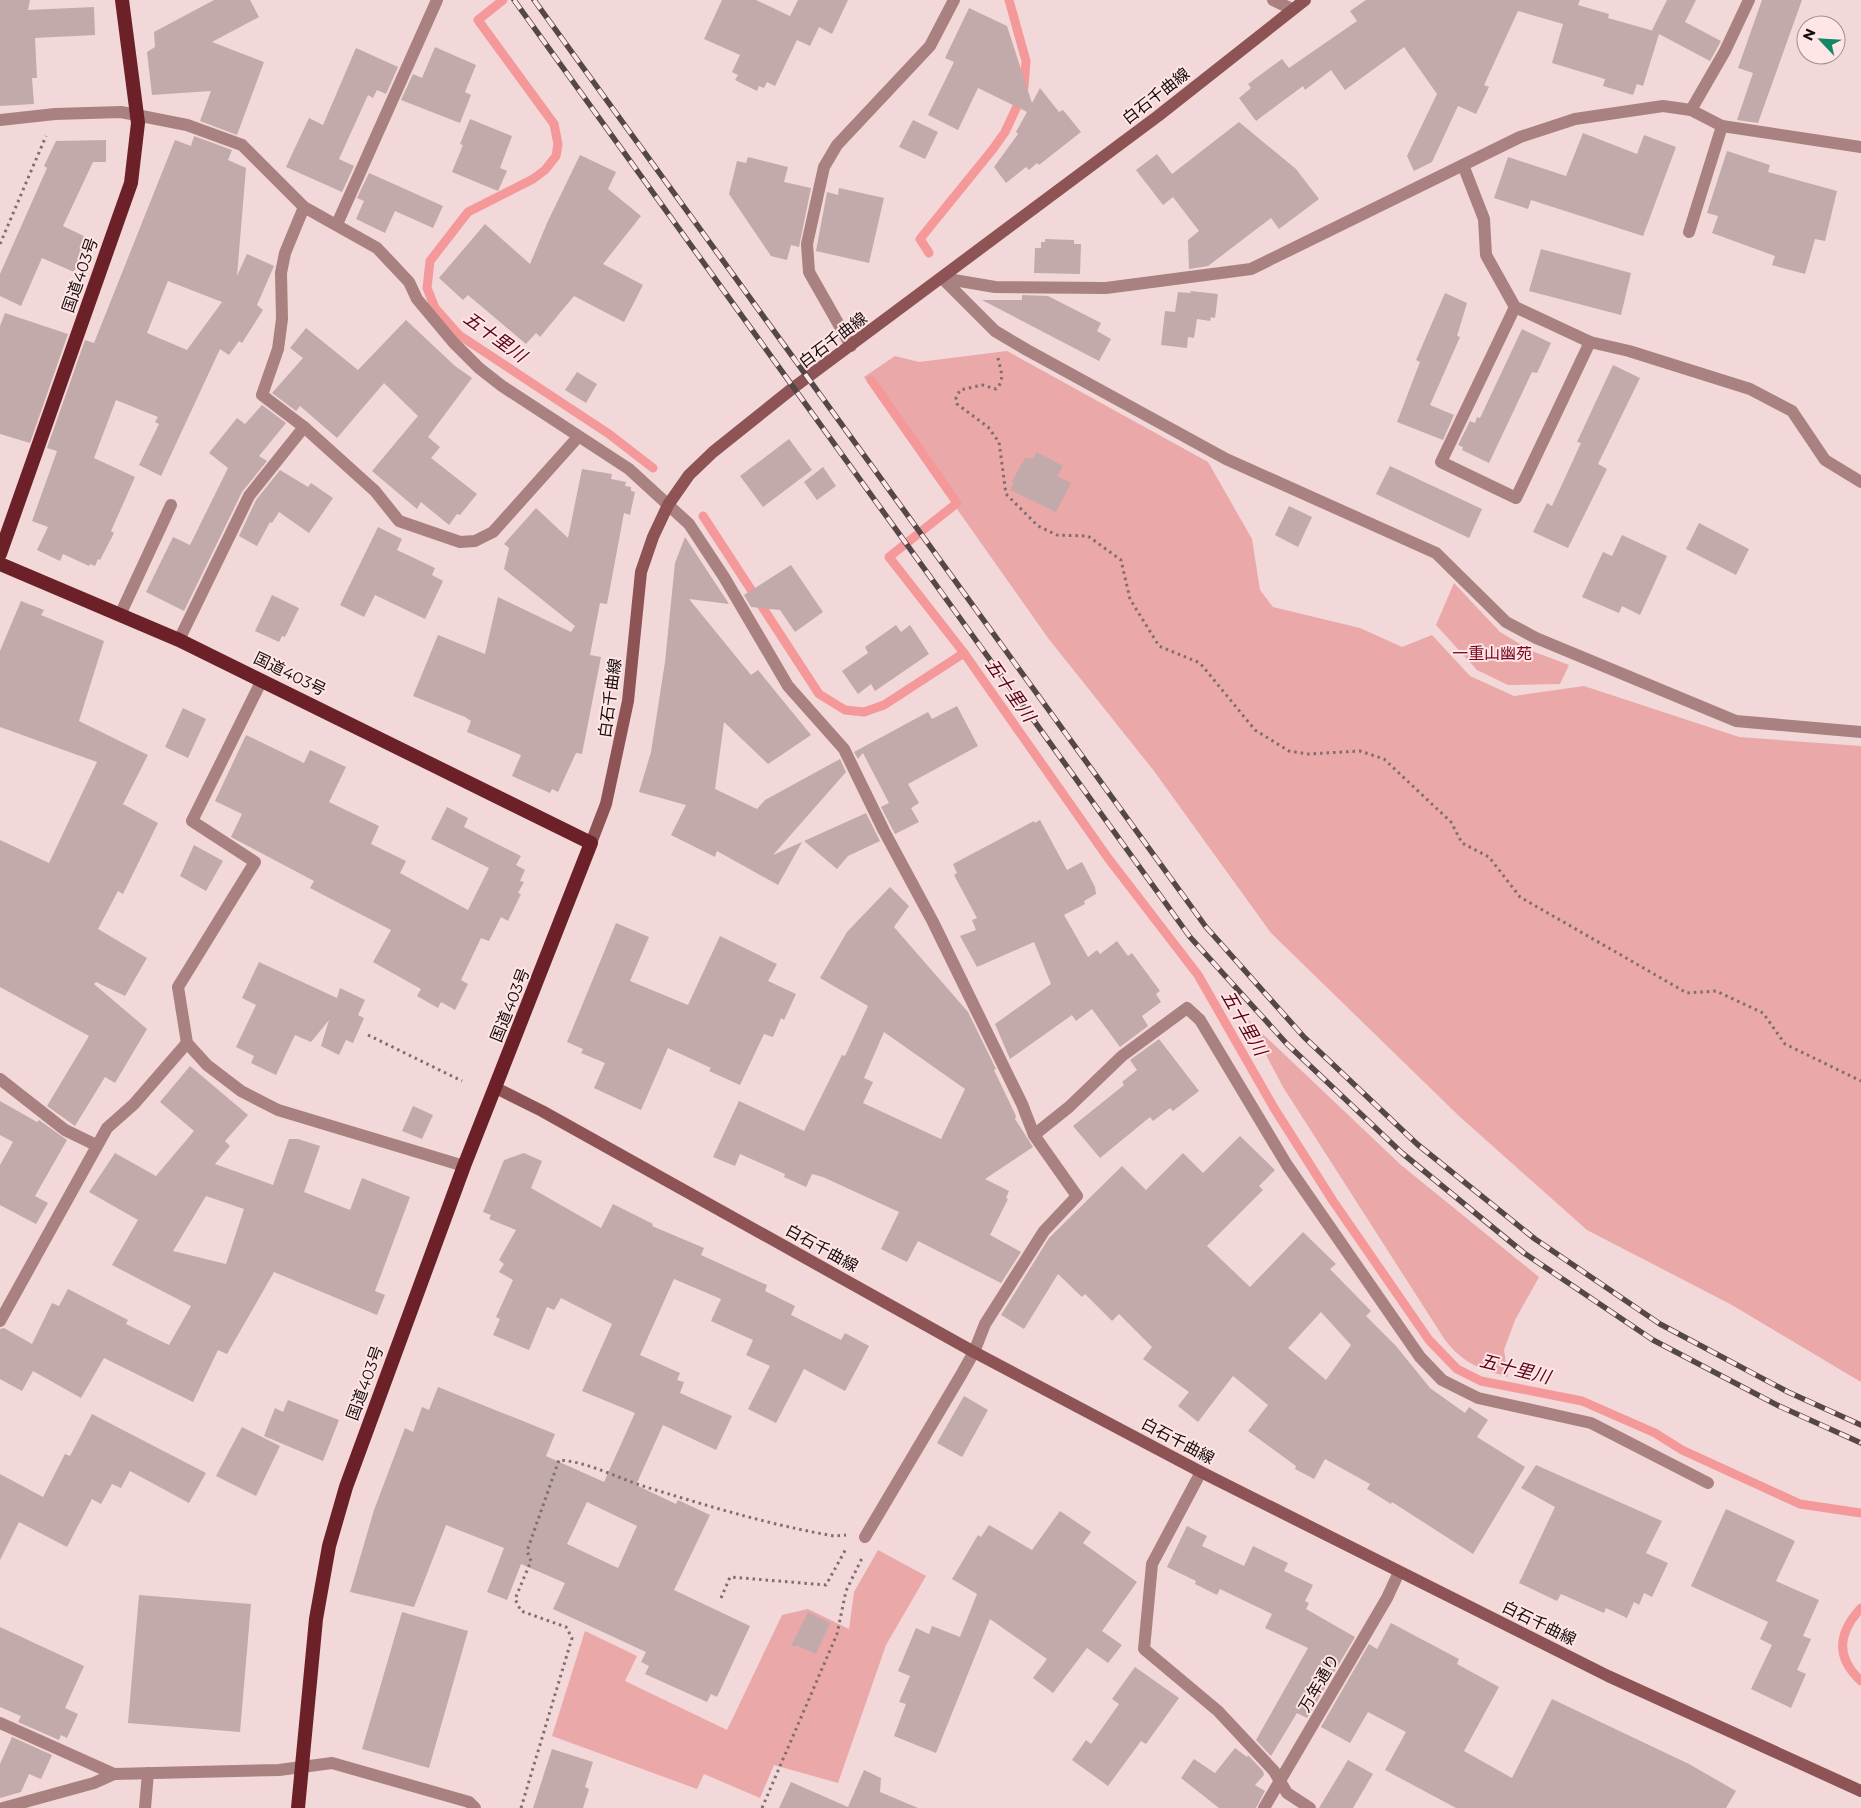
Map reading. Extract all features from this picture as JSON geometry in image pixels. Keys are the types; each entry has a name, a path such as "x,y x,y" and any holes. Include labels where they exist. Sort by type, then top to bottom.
{"highway":[{"name":"国道403号","path":"0,554 131,183 135,162 137,115 122,0"},
{"name":"国道403号","path":"0,564 179,640 591,843 464,1166 346,1487 329,1546 316,1619 298,1808"}],"main road":[{"name":"白石千曲線","path":"591,843 606,804 628,701 641,572 653,537 668,505 689,475 713,452 793,388 1158,116 1305,0"},
{"name":"白石千曲線","path":"496,1088 542,1111 974,1352 1201,1472 1608,1676 1861,1792"}],"street":[{"path":"337,224 436,0"},
{"path":"851,346 810,272 807,244 824,167 837,145 930,46 954,0"},
{"path":"1272,0 1292,10"},
{"path":"1691,110 1725,51 1749,0"},
{"path":"942,278 995,287 1106,288 1251,269 1520,138 1575,119 1663,106 1691,110 1722,126 1861,147"},
{"path":"0,120 55,114 121,112 187,125 242,145 304,207 377,248 409,282 417,299 453,342 479,368 578,437 629,469 689,524 788,686 844,749 884,831 933,922 1022,1104 1034,1135 1077,1196 1044,1231 984,1324 974,1352 859,1536"},
{"path":"1689,232 1722,126"},
{"path":"1463,165 1484,219 1486,255 1515,306 1590,342 1629,351 1758,394 1792,412 1825,460 1861,482"},
{"path":"304,207 285,253 281,273 282,320 278,349 262,395 304,427 375,491 399,521 460,542 476,541 493,532 578,437"},
{"path":"942,278 995,331 1226,460 1436,553 1506,622 1536,638 1736,721 1861,732"},
{"path":"1515,306 1441,462 1516,498 1590,342"},
{"path":"179,640 249,496 304,427"},
{"path":"120,615 171,505"},
{"path":"262,680 192,821 255,862 178,987 187,1043 207,1065 241,1091 278,1110 464,1166"},
{"path":"1034,1135 1069,1107 1122,1056 1187,1008 1200,1020 1287,1165 1342,1246 1420,1358 1442,1380 1478,1398 1591,1423 1708,1483"},
{"path":"0,1321 106,1128 134,1104 187,1043"},
{"path":"0,1079 65,1130 96,1145"},
{"path":"1201,1472 1152,1564 1144,1649 1218,1711 1274,1770 1287,1793 1310,1808"},
{"name":"万年通り","path":"1264,1808 1387,1598 1399,1572"},
{"path":"0,1722 114,1774"},
{"path":"3,1808 94,1783 114,1774 280,1770 332,1763 469,1802 475,1808"},
{"path":"145,1808 148,1773"}],"path":[{"path":"0,244 55,114"},
{"path":"995,331 993,341 1002,377 1000,386 996,389 982,385 960,390 956,398 957,404 988,428 999,442 1006,494 1038,526 1057,535 1088,536 1120,560 1130,600 1159,646 1200,663 1255,730 1289,751 1308,754 1360,751 1384,759 1451,822 1462,843 1489,857 1520,897 1687,993 1716,991 1763,1013 1784,1044 1861,1081"},
{"path":"368,1035 462,1081"},
{"path":"521,1808 572,1638 566,1626 520,1611 515,1599 531,1561 527,1551 559,1460 574,1461 644,1486 764,1522 834,1536 859,1536 868,1544 846,1591 836,1634 762,1808"},
{"path":"721,1598 730,1577 826,1585 859,1536"}],"green space":[{"path":"1007,351 1208,462 1252,539 1260,590 1273,607 1360,628 1402,647 1432,635 1470,676 1514,696 1584,686 1739,737 1861,746 1861,1382 1732,1305 1587,1230 1459,1116 1271,933 1154,771 1048,638 864,377 895,356 919,362"},
{"name":"一重山幽苑","path":"1454,583 1500,632 1532,651 1569,665 1560,684 1508,685 1477,670 1436,625"},
{"path":"1247,1019 1401,1165 1539,1277 1515,1320 1504,1350 1508,1377 1473,1365 1459,1355 1445,1340 1283,1087"},
{"path":"878,1550 926,1576 886,1645 838,1783 774,1765 760,1798 704,1774 697,1789 552,1736 585,1631 637,1656 625,1681 727,1730 782,1615 808,1609 849,1629 854,1592"}],"building":[{"path":"0,0 30,0 28,10 94,7 95,35 35,38 37,78 32,78 34,104 0,106"},
{"path":"214,0 250,0 259,17 212,42 264,62 237,135 200,121 211,91 152,95 147,52 155,47 154,32"},
{"path":"722,0 756,0 790,16 798,0 848,0 832,34 819,27 810,46 797,40 775,86 767,82 764,88 759,86 757,91 735,80 738,75 732,72 740,55 704,39"},
{"path":"1366,0 1580,0 1578,5 1609,14 1608,18 1654,31 1652,30 1667,0 1696,0 1685,22 1721,41 1710,61 1659,34 1643,86 1637,84 1633,95 1603,86 1605,79 1552,63 1563,24 1518,11 1484,85 1489,87 1476,114 1458,106 1432,162 1414,171 1407,156 1437,94 1404,47 1345,90 1331,70 1305,90 1303,86 1256,121 1239,98 1251,88 1248,84 1282,59 1289,68 1357,21 1350,11"},
{"path":"1762,0 1802,0 1758,123 1737,120 1753,73 1738,68"},
{"path":"969,8 1007,26 1032,103 1040,88 1059,112 1063,110 1081,132 1039,165 1037,163 1029,170 1026,167 1006,183 994,167 1018,134 1016,132 1027,112 978,88 958,130 928,115 954,62 945,58"},
{"path":"435,47 476,65 465,92 471,95 460,123 401,100 413,74 422,78"},
{"path":"356,48 398,67 386,94 377,90 373,98 368,95 339,159 354,166 342,192 286,167 309,118 323,125"},
{"path":"470,119 512,136 500,168 507,171 498,191 452,172 463,145 460,144"},
{"path":"913,120 938,132 925,159 899,147"},
{"path":"1239,122 1296,169 1319,199 1279,229 1271,218 1208,266 1189,269 1188,240 1199,231 1173,197 1163,205 1136,170 1157,154 1172,174"},
{"path":"1583,133 1637,154 1644,135 1676,147 1643,236 1531,200 1528,209 1494,198 1508,157 1566,176"},
{"path":"194,136 232,150 228,160 246,168 237,276 247,254 274,266 257,305 263,310 242,343 239,341 229,355 220,349 161,476 139,465 159,424 155,422 158,417 116,400 94,458 135,477 111,531 114,533 95,566 90,564 89,566 63,554 60,561 37,550 48,527 32,521 57,451 47,448 85,340 94,343 175,140 191,146","holes":["168,281 222,302 187,350 147,333"]},
{"path":"106,140 106,162 93,162 63,226 90,239 74,272 42,258 21,306 0,296 0,274 47,168 44,166 56,141"},
{"path":"1727,151 1770,165 1768,172 1837,191 1825,241 1815,239 1805,274 1772,265 1775,256 1712,233 1718,216 1707,213"},
{"path":"580,155 616,172 608,189 641,216 603,264 643,285 624,322 574,296 540,337 536,333 526,344 468,295 463,300 439,278 485,224 530,264 547,223"},
{"path":"748,157 788,167 784,182 811,188 799,247 791,245 787,260 771,256 729,194 737,161 746,163"},
{"path":"369,173 443,206 433,228 395,211 385,233 356,219 364,201 357,198"},
{"path":"839,188 884,198 869,263 816,251 827,192 838,195"},
{"path":"1045,239 1074,240 1074,244 1081,244 1080,274 1034,273 1035,248 1041,248 1041,242 1045,242"},
{"path":"1541,249 1631,273 1621,315 1529,291"},
{"path":"1190,291 1218,294 1215,318 1211,317 1210,321 1197,319 1194,338 1188,337 1187,348 1161,345 1165,311 1175,312 1178,292 1191,293"},
{"path":"1445,293 1467,303 1457,336 1460,337 1430,405 1454,415 1443,440 1397,422 1420,362 1416,360"},
{"path":"1022,295 1048,296 1101,323 1097,331 1111,339 1099,361 982,300 1022,300"},
{"path":"5,313 68,334 30,443 0,434 0,326"},
{"path":"406,320 455,366 472,378 428,437 440,447 431,458 477,494 449,525 421,502 417,509 372,471 418,416 384,383 337,438 300,406 296,411 272,393 303,358 290,348 306,328 358,370"},
{"path":"1522,329 1551,343 1537,373 1532,372 1489,463 1462,450 1463,447 1458,445 1470,421 1475,423 1477,417 1480,418"},
{"path":"1613,365 1640,378 1598,464 1607,469 1568,548 1533,532 1547,503 1552,506 1581,443 1577,442"},
{"path":"577,372 597,384 586,403 565,390"},
{"path":"262,405 286,423 259,456 267,461 242,492 184,611 146,592 173,537 190,545 228,468 209,453 237,418 245,424"},
{"path":"789,439 812,470 763,507 740,476"},
{"path":"1037,452 1063,466 1057,476 1071,483 1056,512 1010,490 1014,483 1012,481 1025,458 1033,458"},
{"path":"1390,466 1482,509 1469,538 1376,494"},
{"path":"823,467 836,486 817,500 804,482"},
{"path":"582,469 612,474 611,479 626,482 625,486 631,487 631,491 635,492 630,515 624,513 607,604 600,603 590,655 601,657 582,754 576,753 558,792 552,789 550,793 512,776 521,755 467,732 471,721 465,717 413,696 438,635 485,654 498,597 571,632 575,626 504,569 509,548 504,544 536,508 568,538"},
{"path":"280,470 308,487 311,483 333,498 309,533 279,512 272,523 270,522 257,546 239,536 256,500"},
{"path":"1289,506 1312,517 1298,547 1275,535"},
{"path":"1699,523 1749,549 1736,575 1686,549"},
{"path":"378,527 402,539 397,550 435,568 432,575 443,581 425,619 375,595 364,617 340,605"},
{"path":"1622,535 1667,556 1640,615 1622,606 1619,613 1582,597 1603,552 1612,556"},
{"path":"685,537 729,604 689,599 751,675 758,670 811,735 768,764 724,722 715,789 757,809 765,800 840,759 846,772 773,855 802,842 778,885 717,851 715,857 671,835 686,805 639,792 651,752 665,662 675,563"},
{"path":"791,565 823,612 795,632 780,610 751,607 744,595"},
{"path":"272,595 299,608 285,637 282,636 279,642 255,631"},
{"path":"21,601 44,610 41,615 104,641 79,721 148,755 123,804 158,823 123,894 118,891 98,929 147,958 125,996 96,982 94,984 147,1029 115,1083 105,1077 75,1126 47,1106 89,1036 0,987 0,840 49,863 97,762 0,727 0,651"},
{"path":"896,625 901,632 910,625 929,654 875,691 871,684 858,694 842,671 868,653 865,647"},
{"path":"957,706 978,746 908,784 919,803 911,808 919,822 895,834 881,807 889,803 863,753 858,759 854,752 928,712 932,719"},
{"path":"183,708 206,719 188,758 165,747"},
{"path":"246,735 304,763 310,750 346,767 329,802 379,826 371,844 406,861 400,873 468,910 489,868 431,839 447,807 468,818 464,827 521,856 516,865 525,870 520,881 524,882 518,893 521,894 508,921 501,917 489,941 481,938 461,980 468,984 455,1010 441,1002 438,1008 417,996 421,989 373,962 391,930 310,888 314,881 231,837 242,814 215,801"},
{"path":"866,813 880,841 848,856 837,869 804,841"},
{"path":"1040,820 1067,870 1082,862 1095,887 1096,894 1084,901 1085,904 1064,915 1088,957 1097,950 1100,954 1117,941 1128,956 1132,953 1160,991 1156,994 1161,1002 1142,1016 1148,1026 1120,1047 1092,1009 1076,1021 1072,1015 1010,1059 995,1024 1051,984 1034,942 977,967 960,936 976,930 972,920 977,918 954,875 957,873 953,864 1034,821 1035,823"},
{"path":"194,845 223,861 206,891 180,876"},
{"path":"890,887 909,906 894,927 968,1012 996,1069 994,1070 1016,1116 1015,1119 1033,1147 985,1179 1009,1191 1006,1198 1008,1199 990,1235 1021,1252 1001,1283 918,1241 907,1262 881,1249 899,1212 823,1177 812,1174 806,1187 784,1177 785,1174 740,1154 735,1166 713,1157 739,1101 804,1131 842,1055 845,1056 868,1006 820,978 847,932","holes":["884,1032 965,1089 941,1139 863,1103 873,1082 864,1078"]},
{"path":"616,923 649,937 630,981 688,1005 720,936 777,964 768,981 796,994 784,1020 781,1018 773,1037 764,1034 740,1085 709,1071 711,1068 668,1048 641,1110 594,1088 605,1063 581,1053 583,1049 567,1042"},
{"path":"259,962 337,998 340,988 365,1000 358,1015 364,1018 353,1043 346,1040 339,1055 321,1046 329,1020 311,1042 295,1035 276,1075 251,1063 254,1056 236,1047 256,1005 242,998"},
{"path":"1159,1039 1199,1091 1173,1111 1170,1108 1153,1121 1150,1117 1100,1158 1073,1126 1124,1085 1122,1082 1137,1070 1130,1060"},
{"path":"190,1066 248,1115 225,1141 230,1146 215,1164 273,1185 289,1139 298,1139 320,1146 304,1192 350,1210 362,1178 410,1197 375,1291 385,1295 377,1315 274,1272 227,1354 218,1350 193,1402 104,1358 81,1398 33,1371 22,1391 0,1379 0,1329 4,1328 32,1344 52,1303 59,1306 68,1289 128,1320 126,1324 169,1345 191,1306 112,1265 138,1220 89,1192 115,1153 156,1176 194,1131 160,1102","holes":["206,1196 244,1209 226,1264 173,1251"]},
{"path":"0,1101 37,1122 39,1120 67,1140 35,1196 48,1203 36,1224 0,1205 0,1165 13,1142 0,1135"},
{"path":"413,1106 433,1115 422,1139 402,1131"},
{"path":"1240,1136 1275,1170 1259,1186 1263,1190 1207,1246 1250,1287 1303,1232 1336,1264 1330,1269 1371,1311 1366,1316 1396,1346 1430,1388 1465,1413 1469,1407 1488,1420 1477,1437 1525,1467 1473,1554 1392,1502 1391,1504 1367,1489 1370,1484 1325,1459 1314,1479 1295,1469 1296,1466 1248,1431 1268,1405 1233,1376 1198,1422 1178,1406 1189,1392 1143,1359 1152,1347 1119,1314 1112,1321 1085,1294 1082,1297 1058,1274 1024,1329 1001,1315 1049,1238 1122,1166 1146,1190 1183,1153 1203,1173","holes":["1321,1312 1351,1345 1326,1380 1288,1348"]},
{"path":"524,1153 542,1161 531,1188 601,1228 613,1204 653,1224 652,1226 704,1248 701,1255 767,1285 765,1291 795,1306 791,1315 841,1340 845,1333 869,1346 845,1391 804,1369 776,1423 748,1409 770,1366 746,1355 753,1340 711,1321 721,1299 674,1279 640,1355 680,1373 677,1380 684,1382 680,1393 732,1416 716,1450 663,1425 636,1485 676,1504 678,1500 710,1515 674,1590 750,1626 717,1697 711,1694 707,1702 645,1674 649,1666 641,1662 646,1652 553,1609 565,1583 521,1564 507,1600 487,1592 504,1548 446,1525 414,1607 350,1592 374,1510 405,1428 413,1432 422,1407 429,1410 438,1387 555,1434 546,1456 604,1482 635,1413 582,1391 612,1324 561,1298 554,1310 547,1307 529,1350 493,1335 500,1319 496,1317 513,1280 499,1272 504,1264 499,1260 516,1230 489,1219 491,1215 483,1212 504,1160","holes":["587,1502 637,1526 618,1568 567,1544"]},
{"path":"964,1396 988,1410 962,1457 937,1443"},
{"path":"288,1400 339,1420 323,1461 264,1436 275,1408 283,1412"},
{"path":"92,1414 206,1473 189,1503 130,1471 121,1488 112,1484 101,1504 92,1499 67,1547 19,1522 0,1560 0,1474 43,1497 65,1454 70,1456"},
{"path":"242,1427 280,1446 256,1496 216,1476"},
{"path":"1536,1465 1662,1521 1646,1553 1668,1563 1652,1597 1644,1593 1639,1605 1634,1602 1627,1618 1606,1608 1604,1613 1561,1594 1557,1601 1519,1583 1555,1507 1521,1488"},
{"path":"1726,1509 1795,1541 1776,1581 1819,1600 1803,1636 1811,1639 1797,1670 1806,1674 1791,1708 1751,1689 1772,1645 1760,1639 1768,1622 1691,1586"},
{"path":"1060,1511 1091,1532 1083,1543 1137,1582 1102,1631 1122,1645 1108,1663 1087,1648 1053,1693 1033,1678 1047,1659 990,1619 936,1753 894,1736 906,1704 899,1702 910,1676 898,1671 916,1628 929,1634 932,1626 960,1637 977,1594 952,1579 978,1535 981,1537 989,1525 1032,1550"},
{"path":"1187,1526 1207,1536 1202,1546 1244,1566 1253,1546 1288,1563 1284,1571 1313,1585 1305,1601 1309,1603 1306,1609 1355,1637 1307,1718 1297,1713 1271,1756 1256,1740 1308,1648 1265,1628 1272,1614 1220,1589 1217,1595 1195,1584 1196,1581 1167,1567"},
{"path":"139,1595 251,1604 240,1732 128,1723"},
{"path":"402,1612 468,1631 429,1768 362,1749"},
{"path":"808,1612 830,1623 816,1654 798,1646 791,1646"},
{"path":"1391,1623 1459,1659 1457,1664 1499,1687 1464,1751 1512,1778 1552,1699 1689,1764 1736,1791 1726,1808 1456,1808 1385,1770 1406,1732 1368,1712 1350,1743 1321,1727 1369,1644 1377,1649"},
{"path":"0,1627 84,1666 65,1708 78,1714 67,1738 61,1735 59,1740 18,1722 21,1716 0,1707"},
{"path":"1135,1667 1179,1698 1146,1744 1141,1741 1108,1786 1072,1760 1086,1740 1091,1744 1119,1704 1112,1699"},
{"path":"12,1737 52,1755 41,1779 29,1774 21,1792 0,1798 0,1764"},
{"path":"1235,1748 1247,1757 1248,1755 1263,1771 1264,1775 1255,1785 1265,1791 1256,1808 1219,1808 1181,1778 1194,1759 1215,1773"},
{"path":"552,1749 593,1762 585,1787 589,1789 583,1808 533,1808"},
{"path":"1348,1760 1373,1774 1353,1808 1319,1808"},
{"path":"864,1770 881,1778 880,1792 918,1808 779,1808 791,1782 848,1807"}],"waterway":[{"name":"五十里川","path":"503,0 478,20 554,124 558,144 556,156 545,170 533,179 468,212 430,261 427,288 435,308 459,335 609,434 653,468"},
{"path":"929,253 920,239 1005,132 1024,87 1026,61 1009,0"},
{"path":"871,380 957,503 889,557 964,653"},
{"name":"五十里川","path":"703,516 819,694 845,710 864,712 884,705 964,653 1108,858 1198,975 1274,1108 1333,1201 1429,1340 1457,1369 1481,1381 1582,1401 1655,1433 1682,1450 1800,1504 1861,1513"},
{"name":"五十里川","path":"1861,1608 1853,1617 1848,1627 1843,1645 1847,1663 1861,1681"}],"railway":[{"path":"514,0 1190,937 1287,1044 1402,1153 1524,1253 1653,1340 1779,1406 1861,1443"},
{"path":"534,0 1206,927 1304,1037 1417,1144 1535,1239 1660,1324 1788,1392 1861,1425"}]}
